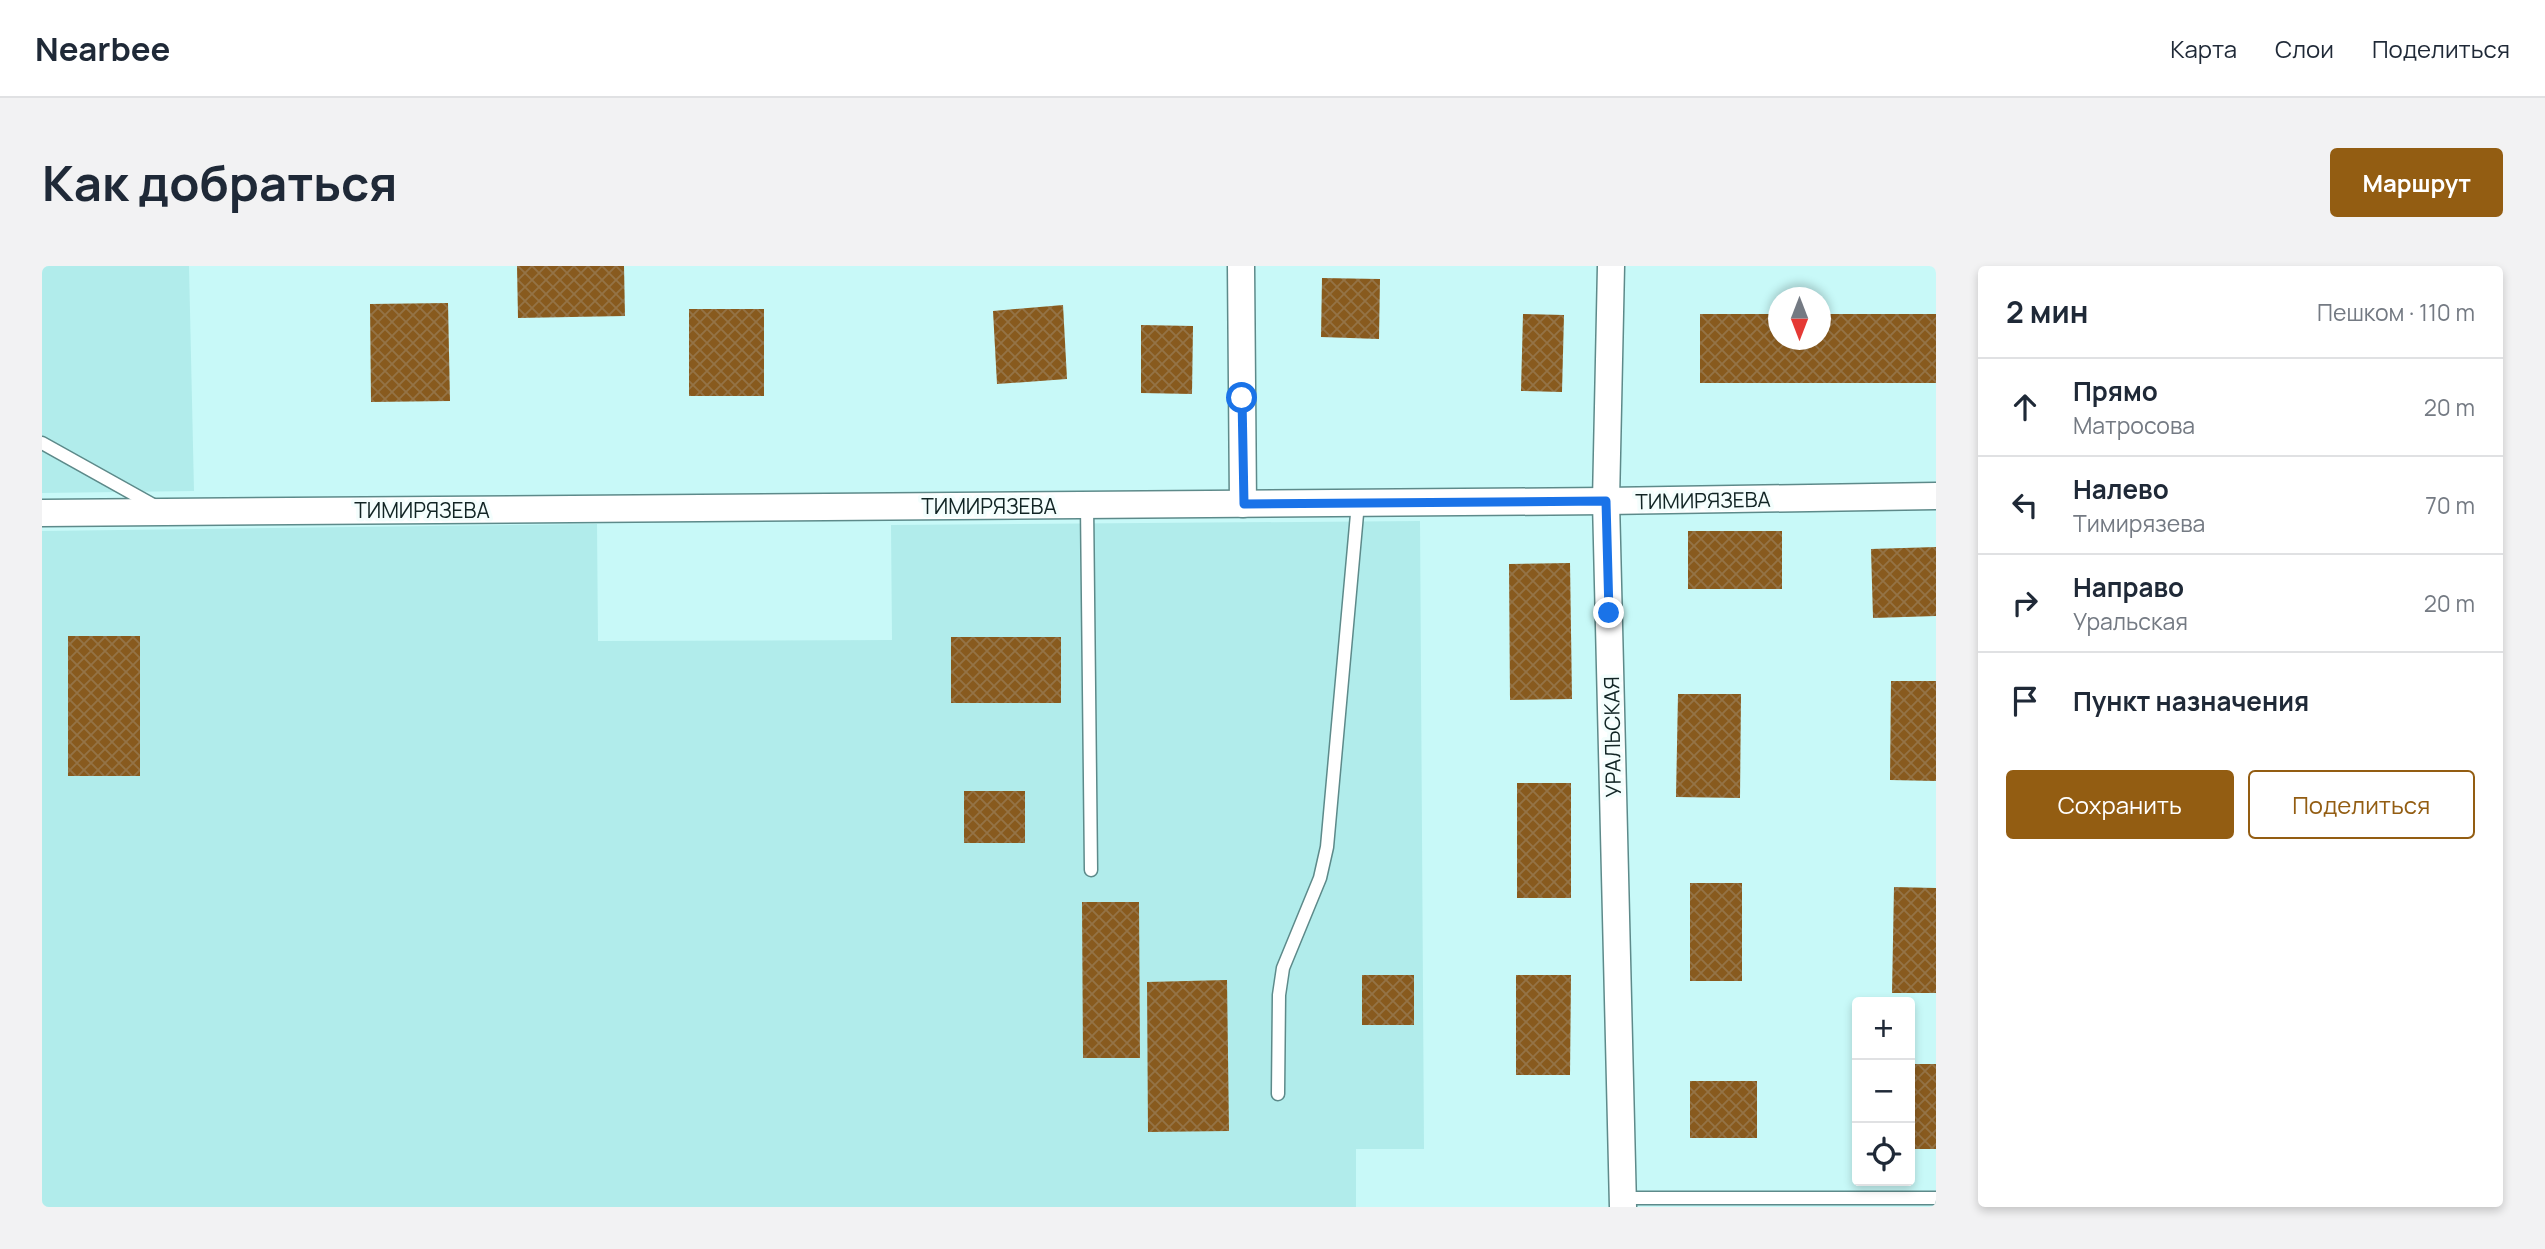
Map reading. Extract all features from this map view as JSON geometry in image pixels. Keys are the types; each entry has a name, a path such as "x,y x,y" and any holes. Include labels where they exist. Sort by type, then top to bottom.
{"street":[{"path":"1241,266 1244,504"},
{"name":"УРАЛЬСКАЯ","path":"1611,266 1606,501 1623,1202"},
{"name":"ТИМИРЯЗЕВА","path":"42,513 1936,496"}],"lane":[{"path":"42,443 165,512"},
{"path":"1278,1094 1279,995 1283,968 1320,878 1327,847 1358,503"},
{"path":"1087,505 1091,870"},
{"path":"1623,1202 1936,1198"}],"shaded area":[{"path":"42,266 189,266 194,491 42,493"},
{"path":"1420,521 1424,1149 1356,1149 1356,1207 42,1207 42,531 597,524 598,641 892,640 891,525"}],"building":[{"path":"517,266 624,266 625,316 518,318"},
{"path":"1322,278 1380,279 1379,339 1321,337"},
{"path":"448,303 450,401 371,402 370,304"},
{"path":"1063,305 1067,379 997,384 993,311"},
{"path":"689,309 764,309 764,396 689,396"},
{"path":"1523,314 1564,315 1562,392 1521,391"},
{"path":"1700,314 1768,314 1768,350 1831,350 1831,314 1936,314 1936,383 1700,383"},
{"path":"1141,325 1193,326 1192,394 1141,393"},
{"path":"1688,531 1782,531 1782,589 1688,589"},
{"path":"1936,547 1936,616 1873,618 1871,549"},
{"path":"1570,563 1572,699 1510,700 1509,564"},
{"path":"68,636 140,636 140,776 68,776"},
{"path":"951,637 1061,637 1061,703 951,703"},
{"path":"1891,681 1936,681 1936,781 1890,780"},
{"path":"1678,694 1741,694 1740,798 1676,797"},
{"path":"1517,783 1571,783 1571,898 1517,898"},
{"path":"964,791 1025,791 1025,843 964,843"},
{"path":"1690,883 1742,883 1742,981 1690,981"},
{"path":"1894,887 1936,888 1936,993 1892,993"},
{"path":"1082,902 1139,902 1140,1058 1083,1058"},
{"path":"1362,975 1414,975 1414,1025 1362,1025"},
{"path":"1516,975 1571,975 1570,1075 1516,1075"},
{"path":"1227,980 1229,1131 1148,1132 1147,982"},
{"path":"1915,1064 1936,1064 1936,1149 1915,1149"},
{"path":"1690,1081 1757,1081 1757,1138 1690,1138"}],"route":[{"path":"1242,398 1244,504 1606,501 1609,613"}]}
